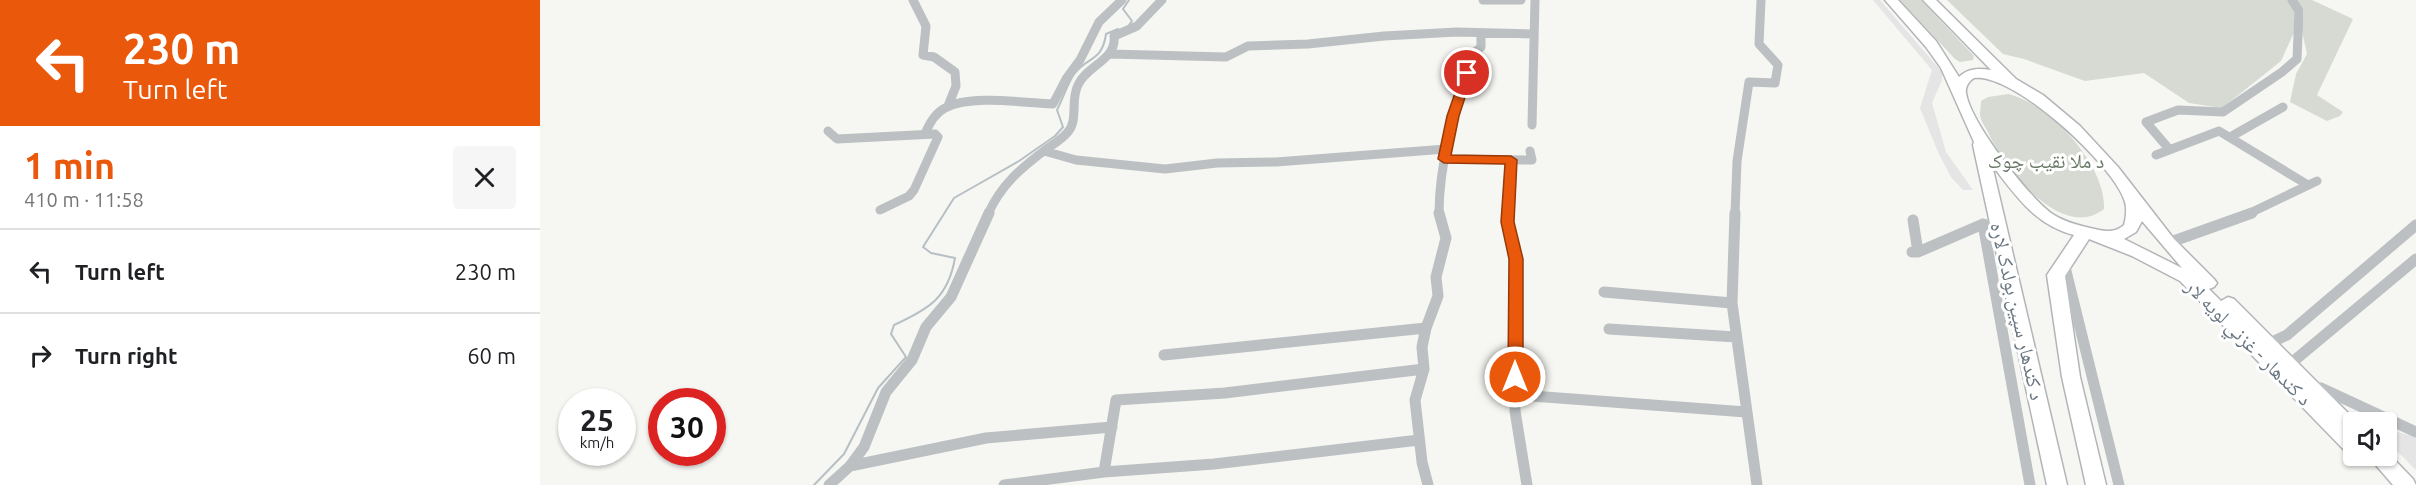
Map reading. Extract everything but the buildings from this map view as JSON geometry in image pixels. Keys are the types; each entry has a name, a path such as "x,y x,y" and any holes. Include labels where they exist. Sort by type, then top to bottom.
{"highway":[{"name":"د کندهار - غزني لويه لار","path":"1891,0 1931,44 1948,68 1979,138 2031,204 2047,218 2161,262 2186,277 2282,367 2343,435"},
{"name":"د کندهار - غزني لويه لار","path":"1929,0 2011,82 2038,98 2075,129 2113,171 2133,201 2168,243 2268,344 2282,367 2311,387 2343,420"},
{"path":"1959,93 1964,77 1972,74 1983,73 1998,76 2011,82"},
{"name":"د کندهار سپین بولدک لاره","path":"1979,138 1990,221 2057,485"},
{"path":"2093,235 2119,236 2131,229 2136,217 2133,201"},
{"name":"د کندهار سپین بولدک لاره","path":"2093,235 2064,263 2056,275 2071,377 2096,485"},
{"path":"2373,466 2391,485"},
{"path":"2388,466 2406,485"}],"street":[{"path":"912,0 926,26 923,55 934,57 955,72 956,86 948,106"},
{"path":"925,134 936,115 948,106 984,102 1053,104 1100,22 1122,0"},
{"path":"830,485 850,466 864,447 886,392 912,360 926,327 951,297 996,196 1016,172 1069,132 1074,120 1072,102 1077,86 1084,75 1110,54 1115,45 1114,36 1137,26 1161,0"},
{"path":"1483,0 1521,0"},
{"path":"1532,125 1535,0"},
{"path":"1757,485 1732,303 1737,161 1749,82 1775,83 1778,65 1760,44 1761,0"},
{"path":"2169,149 2146,122 2178,110 2223,112 2282,72 2297,59 2299,11 2292,0"},
{"path":"1428,485 1419,440 1415,400 1424,369 1422,347 1426,328 1438,297 1436,277 1446,238 1439,214 1439,195 1445,154 1453,116 1474,53 1481,47 1480,33"},
{"path":"1110,54 1226,57 1248,46 1308,44 1384,36 1534,34"},
{"path":"2232,136 2283,107"},
{"path":"828,131 837,139 925,134 935,134 938,137 909,196 880,210"},
{"path":"2156,154 2219,131 2232,136 2312,183 2259,210 2168,243"},
{"path":"1044,152 1076,160 1165,169 1217,163 1445,154 1532,160 1530,151"},
{"path":"1517,160 1508,222 1516,259 1515,400 1527,485"},
{"path":"1912,220 1915,252 1990,221 2030,485"},
{"path":"2268,344 2287,335 2416,225"},
{"path":"2282,367 2416,259"},
{"path":"2064,263 2119,485"},
{"path":"1604,292 1732,303"},
{"path":"1164,355 1426,328"},
{"path":"1609,329 1736,337"},
{"path":"1104,472 1116,400 1225,393 1424,369"},
{"path":"2311,387 2321,388 2416,432"},
{"path":"1515,400 1532,396 1746,412"},
{"path":"850,466 986,438 1112,427"},
{"path":"1004,485 1104,472 1214,464 1419,440"}],"shaded area":[{"path":"1873,0 1880,0 1942,72 1942,80 1932,103 1946,152 1973,190 1963,190 1951,177 1920,108 1932,70"},
{"path":"2397,432 2416,437 2416,470 2397,451"}],"green space":[{"path":"1900,0 1921,0 1974,56 1973,60 1960,62 1955,59"},
{"path":"1947,0 2289,0 2294,3 2296,28 2281,61 2222,108 2189,103 2144,73 2085,81 2024,59 2003,54"},
{"path":"2296,0 2312,0 2353,19 2317,95 2343,112 2340,116 2327,121 2290,102 2296,74 2307,54 2302,31 2304,11"},
{"name":"د ملا نقيب چوک","path":"2009,94 2041,110 2073,139 2096,174 2102,192 2104,209 2087,217 2070,216 2052,209 2020,180 2006,163 1980,115 1981,101 1988,97"}],"waterway":[{"path":"1129,0 1123,9 1132,21 1129,25"},
{"path":"814,485 844,454 878,388 906,357 891,334 894,325 927,307 942,293 947,283 955,258 931,253 923,247 954,198 1019,161 1055,136 1063,127 1057,110 1074,74 1098,54 1106,34 1118,29"}],"route":[{"path":"1467,73 1453,116 1444,159 1511,160 1508,222 1516,259 1515,377"}]}
